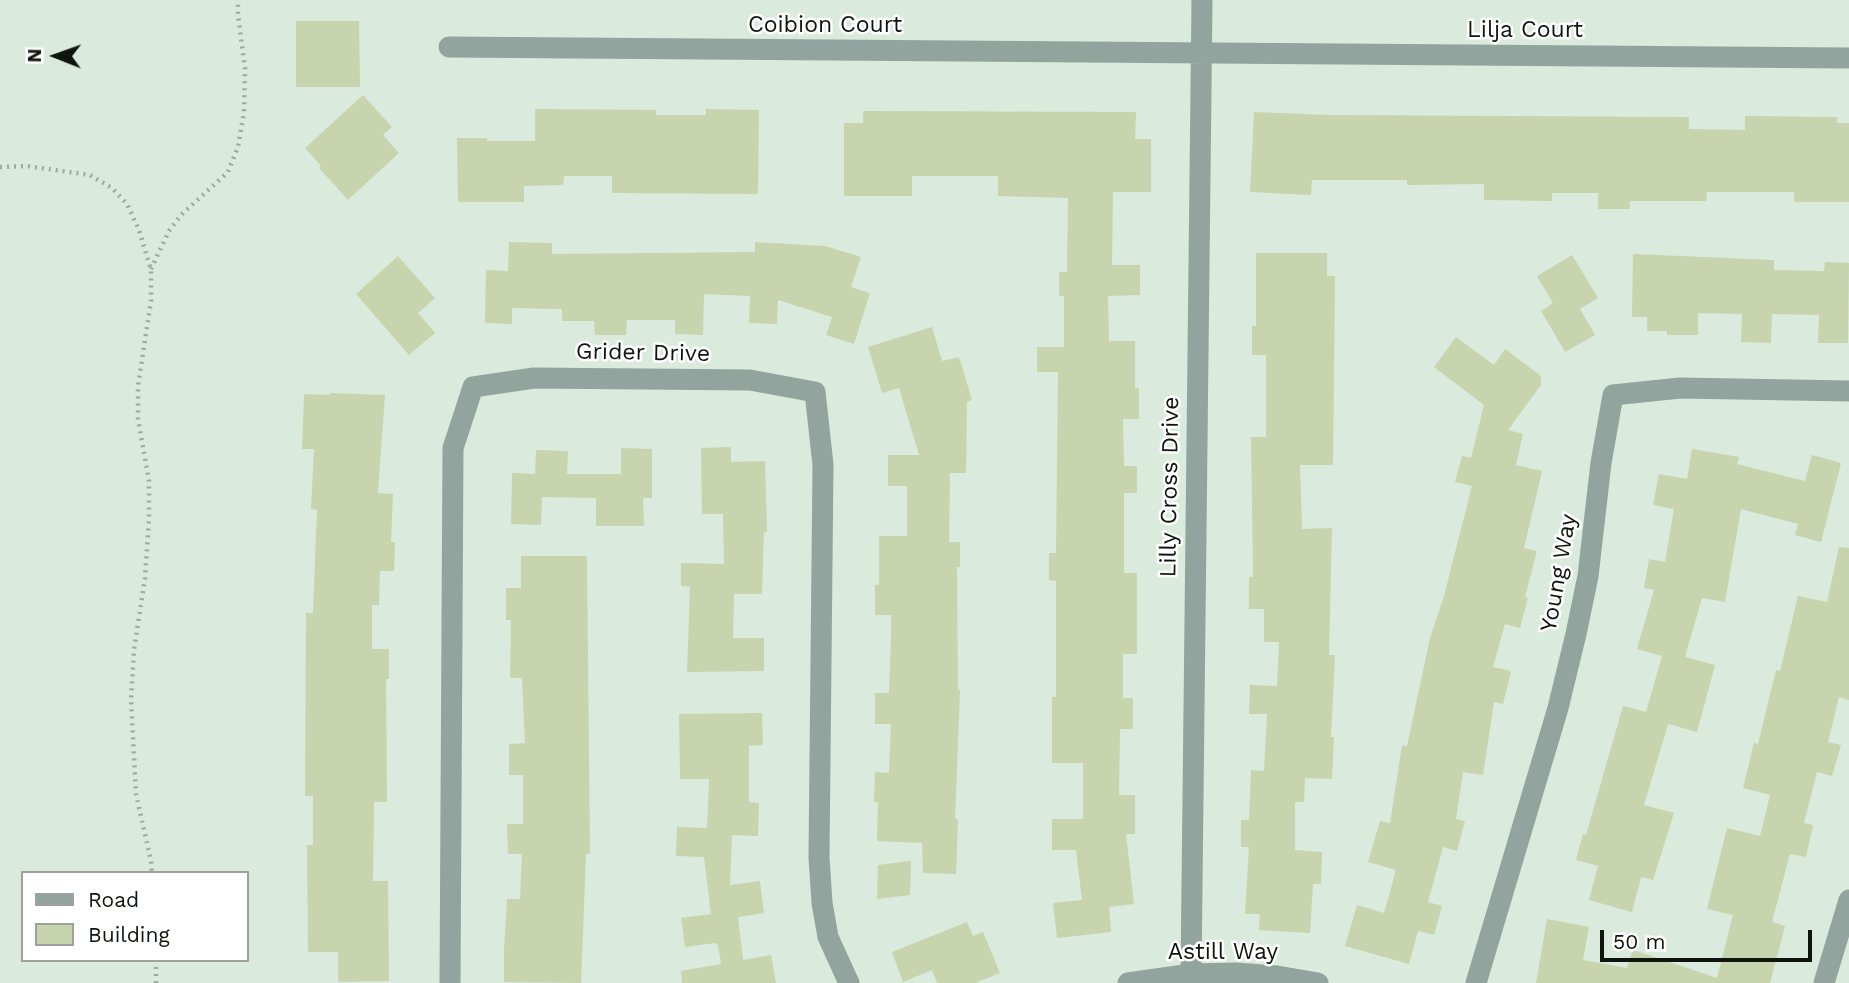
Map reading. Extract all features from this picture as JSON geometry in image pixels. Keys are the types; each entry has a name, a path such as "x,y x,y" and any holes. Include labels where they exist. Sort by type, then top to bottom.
{"street":[{"name":"Lilly Cross Drive","path":"1191,974 1202,0"},
{"name":"Coibion Court","path":"449,47 1201,54"},
{"name":"Lilja Court","path":"1201,54 1849,58"},
{"name":"Grider Drive","path":"450,983 453,448 473,387 534,378 750,380 815,392 823,465 819,857 822,903 828,936 849,983"},
{"name":"Young Way","path":"1476,983 1558,708 1576,634 1588,576 1601,463 1613,395 1680,388 1849,391"},
{"path":"1824,983 1849,900"},
{"name":"Astill Way","path":"1128,983 1191,974 1236,973 1318,983"}],"path":[{"path":"151,270 175,223 228,172 237,147 244,112 244,68 237,15 238,0"},
{"path":"0,167 27,166 90,175 111,188 127,204 139,230 151,270 151,301 138,386 138,419 149,481 149,519 131,700 136,794 152,871"},
{"path":"156,962 156,983"}],"building":[{"path":"296,21 359,21 360,87 296,87"},
{"path":"363,95 392,127 383,135 399,153 348,200 305,148"},
{"path":"535,109 656,110 656,115 706,115 706,109 759,110 758,194 612,193 612,176 564,176 563,185 524,186 524,202 458,202 457,138 535,141"},
{"path":"863,111 1136,112 1135,139 1151,139 1151,192 1113,192 1112,265 1140,265 1140,295 1108,296 1109,341 1135,341 1135,388 1139,388 1139,419 1123,419 1124,466 1137,466 1137,493 1124,493 1124,573 1137,573 1137,654 1123,654 1123,698 1133,698 1133,729 1120,729 1119,795 1135,795 1135,834 1126,834 1134,904 1109,907 1111,932 1057,938 1053,903 1082,900 1076,850 1052,850 1052,819 1083,819 1083,763 1052,763 1052,697 1056,697 1056,581 1049,580 1049,553 1056,553 1058,372 1037,372 1037,347 1064,347 1064,296 1059,296 1059,272 1067,272 1068,198 998,196 998,176 912,176 912,196 844,196 844,123 863,123"},
{"path":"1254,112 1329,115 1689,117 1689,129 1745,130 1745,116 1837,117 1837,123 1849,123 1849,202 1794,202 1794,192 1707,192 1706,201 1630,201 1630,209 1598,209 1598,193 1552,193 1552,201 1484,200 1484,184 1407,185 1407,180 1312,180 1311,195 1250,192"},
{"path":"509,242 552,243 552,254 755,252 755,242 825,246 861,257 851,287 870,293 854,344 826,335 832,317 778,300 777,324 749,323 750,296 704,294 703,335 675,334 675,320 627,320 626,335 595,335 594,321 562,321 562,309 512,308 512,324 485,323 486,270 508,271"},
{"path":"1256,253 1327,253 1327,276 1335,276 1333,465 1300,465 1302,529 1332,528 1329,655 1335,655 1332,779 1305,778 1304,802 1295,802 1295,850 1322,852 1321,884 1313,884 1310,933 1259,930 1260,914 1245,914 1249,847 1241,847 1241,820 1249,820 1251,770 1264,771 1267,714 1249,714 1250,685 1277,686 1279,642 1264,642 1264,609 1249,609 1249,577 1253,577 1251,437 1266,437 1266,355 1252,355 1252,326 1256,326"},
{"path":"1633,254 1774,260 1774,270 1824,271 1825,262 1849,263 1848,343 1818,343 1819,315 1772,314 1771,343 1741,342 1742,314 1698,313 1698,335 1667,335 1667,331 1647,331 1647,317 1632,317"},
{"path":"1572,255 1598,298 1580,309 1595,335 1565,352 1541,311 1553,303 1537,276"},
{"path":"398,256 435,298 418,313 435,333 409,355 356,294"},
{"path":"932,327 942,361 959,357 972,400 967,402 966,473 950,473 949,542 960,542 960,567 957,567 960,690 955,819 958,819 956,874 923,873 922,843 877,841 878,802 874,802 875,772 889,773 891,724 875,724 875,693 889,693 891,638 891,615 875,615 875,585 879,585 879,536 907,536 907,486 888,486 888,455 919,455 899,388 882,393 868,347"},
{"path":"1456,337 1494,365 1505,349 1541,376 1541,385 1508,430 1523,434 1516,465 1542,471 1524,548 1537,551 1520,628 1505,624 1493,667 1511,671 1503,704 1494,702 1483,775 1463,772 1456,819 1465,821 1457,851 1443,847 1428,902 1442,906 1434,935 1418,931 1409,964 1345,946 1357,905 1384,913 1396,870 1368,862 1380,821 1390,823 1402,745 1407,746 1430,638 1444,596 1472,486 1455,482 1462,456 1471,458 1484,405 1434,367"},
{"path":"304,394 385,395 378,493 393,494 391,542 395,542 394,571 380,571 379,605 372,605 372,649 389,649 389,679 386,679 387,802 374,802 373,881 388,881 389,981 338,982 338,952 308,952 307,845 313,845 313,796 305,796 306,613 313,613 317,510 311,509 314,449 302,449"},
{"path":"731,447 731,462 765,461 767,532 764,532 762,594 734,594 733,638 764,638 764,671 687,672 690,587 681,586 681,563 724,564 723,514 702,514 701,448"},
{"path":"621,448 652,449 652,498 643,498 644,526 596,526 596,498 542,497 541,525 511,524 512,473 535,474 536,450 568,451 567,474 621,474"},
{"path":"1692,449 1739,457 1737,464 1805,481 1812,455 1841,463 1821,542 1795,535 1798,524 1741,509 1725,602 1702,598 1685,657 1715,665 1697,732 1668,724 1644,805 1674,813 1653,880 1641,877 1632,912 1589,900 1598,866 1576,860 1583,834 1586,835 1623,706 1646,712 1662,656 1637,649 1654,590 1644,588 1649,559 1665,562 1674,509 1653,505 1659,474 1687,479"},
{"path":"1839,547 1849,548 1849,700 1839,697 1828,742 1841,745 1832,776 1817,772 1804,823 1813,825 1806,857 1790,854 1772,922 1785,926 1770,983 1536,983 1547,919 1589,927 1583,960 1627,968 1633,950 1717,978 1733,915 1707,909 1727,828 1760,836 1770,795 1743,788 1754,743 1758,744 1776,670 1780,671 1798,596 1827,602"},
{"path":"521,556 587,556 590,854 586,854 581,983 504,982 507,899 520,899 522,854 508,854 507,824 523,824 523,775 509,775 509,744 525,743 522,678 510,678 511,620 506,620 506,588 521,588"},
{"path":"762,713 763,745 749,746 749,802 759,803 758,836 732,835 730,885 760,881 764,913 738,917 743,960 771,955 776,983 682,983 681,971 721,964 718,945 715,943 685,947 681,918 711,914 704,857 676,856 677,827 707,828 709,779 680,779 679,714"},
{"path":"911,861 910,895 877,899 878,865"},
{"path":"967,922 973,936 983,932 1000,973 975,983 937,983 932,970 903,982 892,952"}]}
